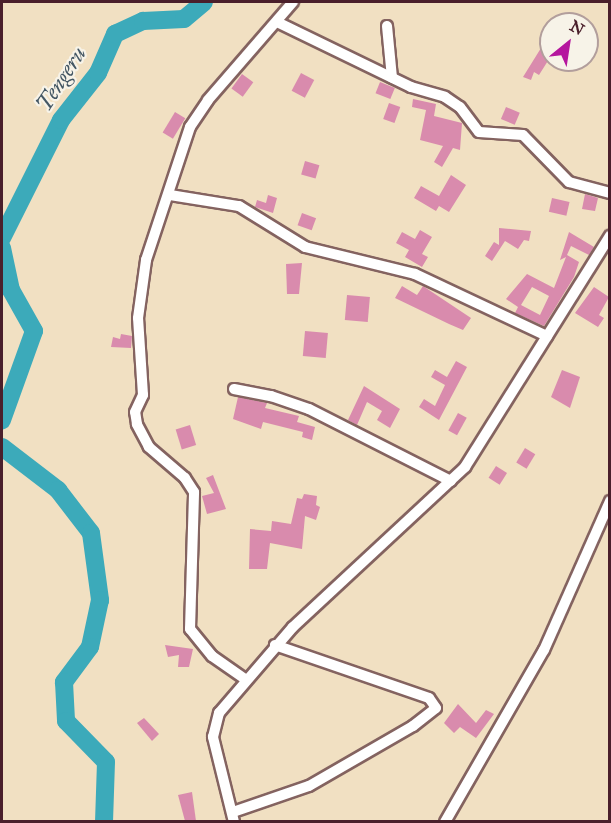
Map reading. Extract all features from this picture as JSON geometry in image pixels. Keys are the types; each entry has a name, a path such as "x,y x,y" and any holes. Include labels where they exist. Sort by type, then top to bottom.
{"street":[{"path":"245,679 212,656 190,629 194,492 185,478 149,447 135,417 143,395 138,337 140,295 146,260 197,115 293,2"},
{"path":"277,22 392,78 453,102 479,132 523,135 569,182 609,193"},
{"path":"387,26 392,78"},
{"path":"170,195 216,199 239,206 305,247 415,274 547,336"},
{"path":"275,645 429,698 436,708 413,726 309,786 233,817 213,729 219,714 245,679 275,645 451,481 478,451 609,236"},
{"path":"234,390 271,396 309,409 451,481"},
{"path":"445,822 543,650 609,501"}],"building":[{"path":"539,51 539,72 541,72 539,75 534,72 531,80 523,77"},
{"path":"301,73 314,80 305,98 292,91"},
{"path":"242,74 253,82 243,97 231,89"},
{"path":"380,82 395,88 390,99 376,93"},
{"path":"413,99 436,104 434,116 462,123 460,150 453,148 442,167 434,162 443,146 420,140 426,110 412,107"},
{"path":"389,103 400,107 394,123 383,119"},
{"path":"506,107 520,113 515,125 501,119"},
{"path":"175,112 185,118 173,139 163,133"},
{"path":"305,161 319,165 316,179 301,174"},
{"path":"451,175 466,185 449,212 439,206 436,211 414,198 421,186 439,196"},
{"path":"585,194 598,198 595,211 582,209"},
{"path":"268,195 277,198 273,213 255,207 257,200 266,203"},
{"path":"552,198 570,202 566,216 549,212"},
{"path":"302,213 316,218 312,230 298,225"},
{"path":"499,228 531,231 529,241 524,240 518,249 505,241 492,261 485,256 494,242 499,245"},
{"path":"420,230 432,237 422,254 428,257 422,267 405,257 409,250 396,243 402,232 415,239"},
{"path":"569,232 594,247 589,255 571,246 567,255 579,262 574,277 544,326 515,313 518,307 506,299 527,274 554,288 566,257 560,260","holes":["532,287 549,296 540,315 521,305"]},
{"path":"302,263 299,294 287,294 286,264"},
{"path":"402,286 417,295 423,286 471,318 463,330 449,324 395,298"},
{"path":"594,287 609,297 599,315 604,318 598,327 575,313"},
{"path":"347,295 370,297 368,322 345,320"},
{"path":"305,331 328,333 326,358 303,356"},
{"path":"121,334 132,336 131,348 111,347 113,337 120,339"},
{"path":"456,361 467,367 439,420 419,407 424,399 435,406 445,385 431,377 435,370 447,377"},
{"path":"562,370 580,377 570,408 551,397"},
{"path":"364,386 400,409 390,428 377,420 382,411 367,402 357,425 348,420"},
{"path":"238,397 267,403 265,408 299,416 297,422 315,427 312,440 302,437 303,432 263,422 261,429 233,419"},
{"path":"458,413 467,418 457,435 448,430"},
{"path":"190,425 196,445 182,449 176,429"},
{"path":"525,448 535,454 527,469 516,463"},
{"path":"496,466 507,473 500,485 489,478"},
{"path":"213,475 226,509 207,514 202,496 214,493 206,478"},
{"path":"304,494 317,496 316,505 320,507 316,520 305,516 302,549 270,543 267,569 249,569 250,529 271,531 272,521 291,524 297,498 302,499"},
{"path":"165,645 193,649 189,667 178,667 179,655 168,657"},
{"path":"458,704 476,723 486,710 494,714 476,738 460,727 454,733 444,723"},
{"path":"144,718 159,734 152,741 137,723"},
{"path":"192,792 196,821 185,821 178,795"}],"waterway":[{"name":"Tengeru","path":"2,238 61,120 98,73 115,34 143,21 184,19 204,2"},
{"name":"Tengeru","path":"2,248 11,290 34,331 2,420"},
{"name":"Tengeru","path":"2,447 58,490 91,533 100,600 90,647 64,682 66,721 106,762 104,822"}]}
